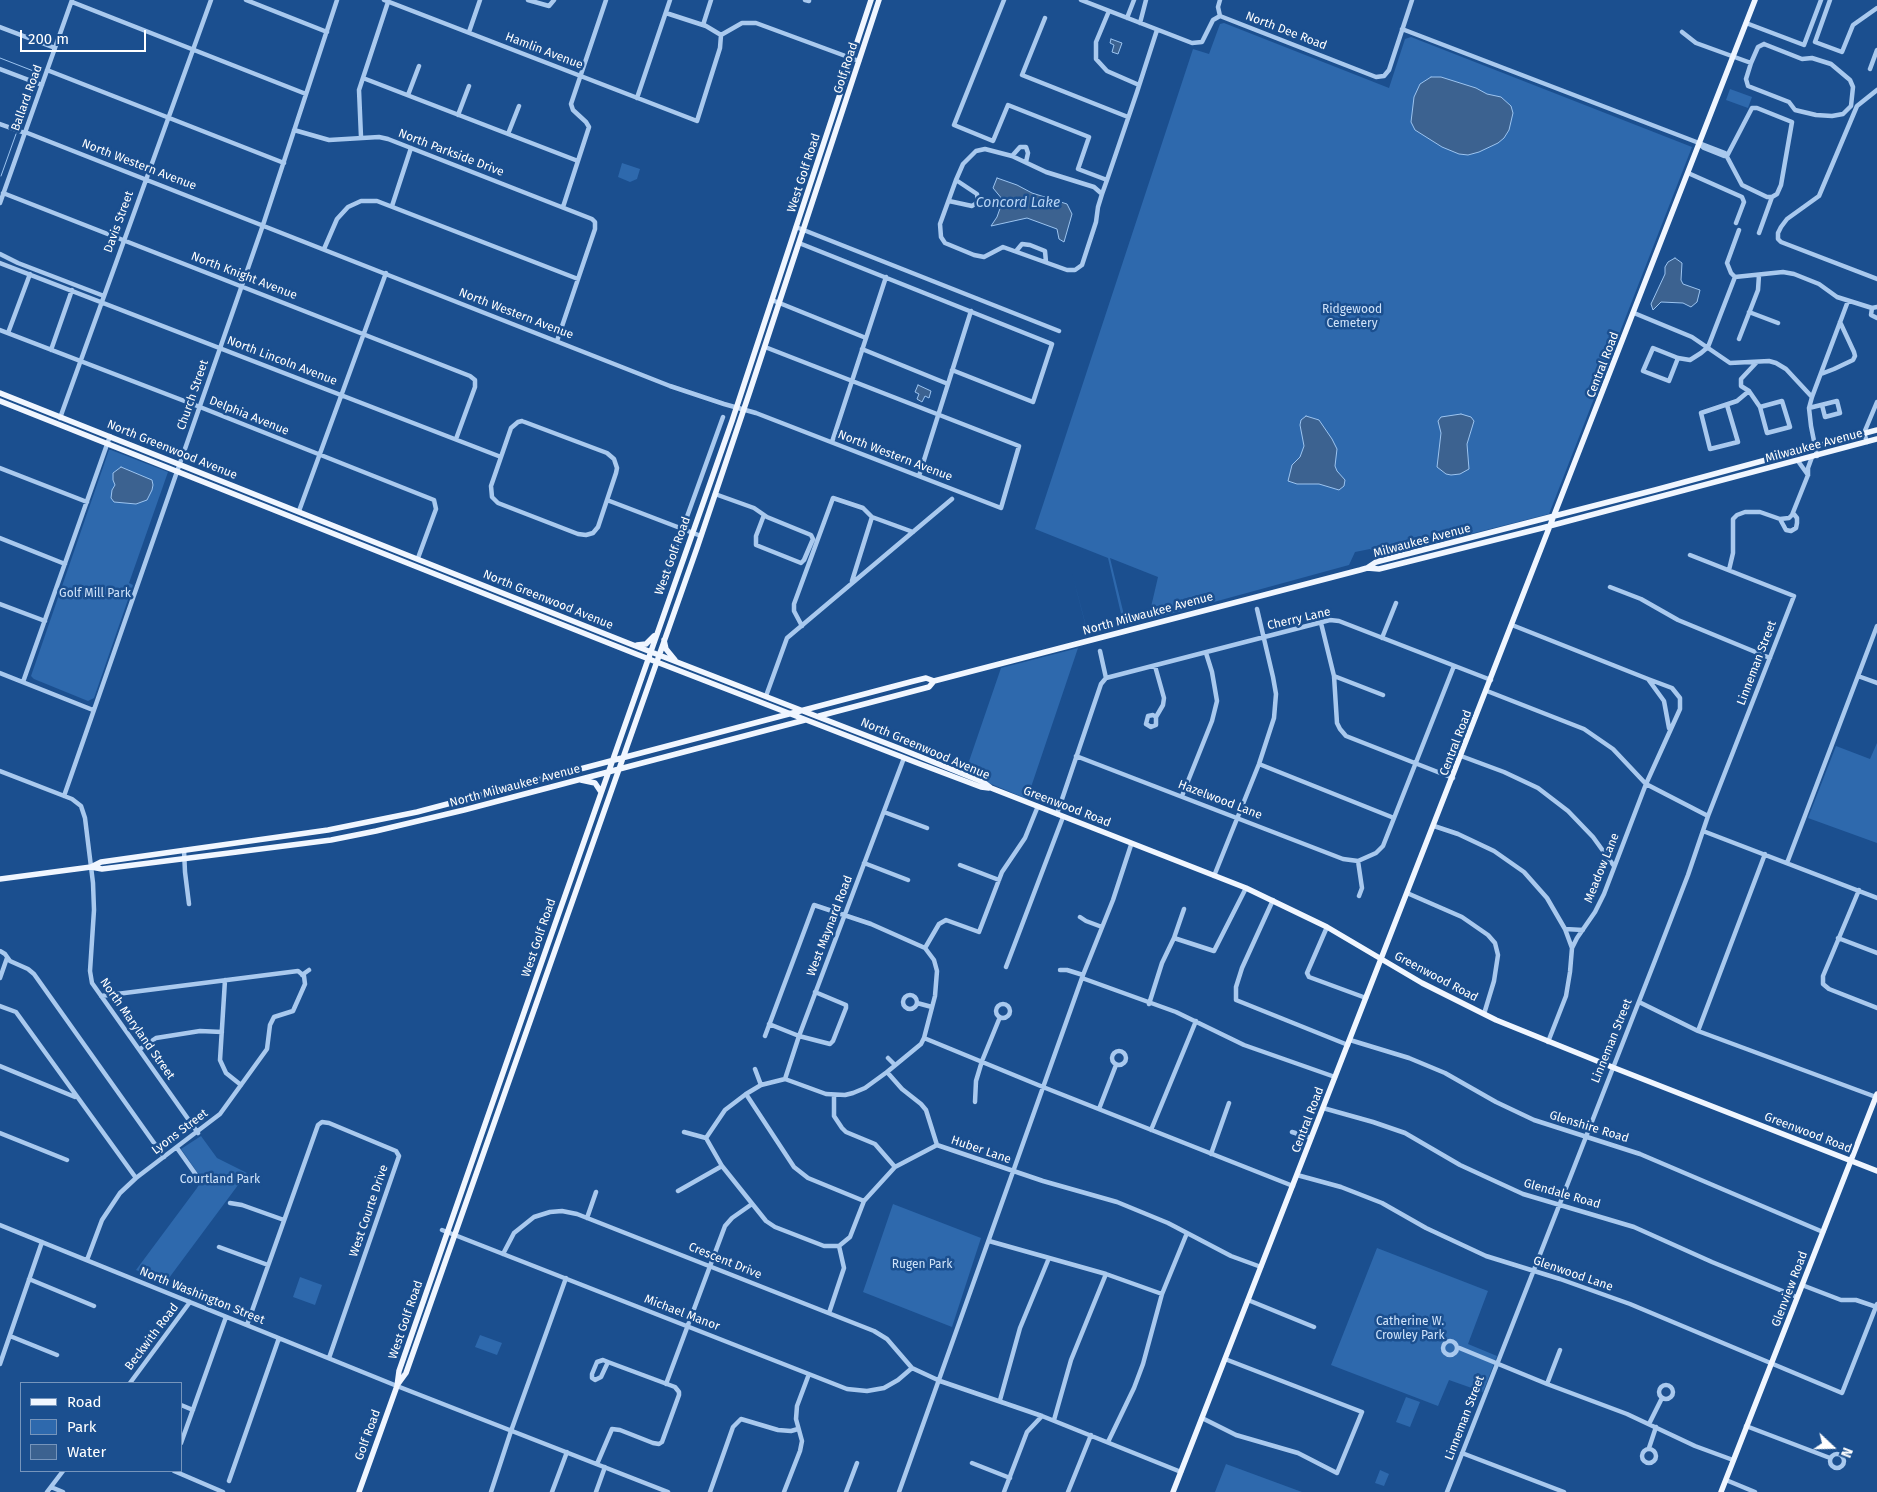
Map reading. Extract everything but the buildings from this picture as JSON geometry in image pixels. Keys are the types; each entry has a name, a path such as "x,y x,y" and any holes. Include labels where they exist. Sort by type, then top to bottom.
{"main road":[{"name":"West Golf Road","path":"397,1386 398,1371 444,1231 737,408 871,0"},
{"name":"Golf Road","path":"837,126 879,0"},
{"name":"Central Road","path":"1173,1492 1755,0"},
{"name":"West Golf Road","path":"397,1386 406,1373 701,536 837,126"},
{"name":"North Greenwood Avenue","path":"0,393 628,643 819,716 983,782 991,788"},
{"name":"North Greenwood Avenue","path":"0,401 648,659 981,787 991,788"},
{"name":"Milwaukee Avenue","path":"1367,568 1376,562 1877,430"},
{"name":"Milwaukee Avenue","path":"1367,568 1379,569 1551,526 1877,439"},
{"path":"1629,506 1635,502 1660,495 1664,487"},
{"name":"North Milwaukee Avenue","path":"91,867 101,862 328,830 381,820 926,678 934,681 1367,568"},
{"path":"628,643 645,644 650,641 659,628"},
{"path":"664,640 666,649 676,661"},
{"path":"636,654 640,658 643,673"},
{"name":"North Milwaukee Avenue","path":"0,879 91,867 102,869 305,844 376,831 840,711 929,687 934,681"},
{"path":"766,704 770,709 769,719"},
{"path":"840,711 838,719 844,726"},
{"path":"579,780 595,783 601,792"},
{"name":"Greenwood Road","path":"991,788 1273,900 1327,927 1422,983 1484,1014 1548,1042 1877,1171"},
{"name":"Glenview Road","path":"1721,1492 1876,1095"},
{"name":"Golf Road","path":"359,1492 397,1386"}],"street":[{"name":"Davis Street","path":"58,424 211,0"},
{"path":"246,0 327,32"},
{"name":"Church Street","path":"64,796 264,225 337,0"},
{"path":"469,32 480,0"},
{"path":"528,0 549,6 554,0"},
{"path":"563,207 589,128 586,122 571,107 606,0"},
{"path":"637,98 670,0"},
{"path":"703,25 711,0"},
{"path":"1004,0 954,125 993,141 1008,105 1090,137 1078,168 1107,180"},
{"path":"1081,0 1192,42 1202,42 1213,20 1220,16 1218,6 1220,0"},
{"path":"1126,18 1134,0"},
{"path":"1140,23 1146,0"},
{"path":"1412,0 1402,29 1712,148 1727,156 1742,185 1771,197"},
{"path":"1746,23 1804,45 1821,0"},
{"path":"1830,0 1815,42 1842,52 1853,25 1877,8"},
{"path":"72,1 306,94"},
{"name":"Ballard Road","path":"0,203 5,181 25,132 72,1"},
{"path":"360,138 359,100 363,78 386,1"},
{"name":"Hamlin Avenue","path":"386,1 697,121 720,48 721,35"},
{"path":"1109,11 1096,42 1096,59 1107,71 1139,85"},
{"path":"666,13 703,25 721,35 742,23 756,23 859,61"},
{"name":"North Dee Road","path":"1220,16 1376,77 1384,76 1388,70 1402,29"},
{"path":"1045,18 1022,75 1128,117"},
{"path":"0,27 56,48"},
{"path":"1102,194 1094,187 1046,172 1012,156 985,149 976,152 963,164 940,224 941,237 945,243 984,257 1004,246 1067,270 1075,270 1082,265 1096,222 1102,194 1157,30"},
{"path":"1682,32 1696,43 1751,63"},
{"path":"1764,44 1802,59 1812,58 1832,64 1850,80 1853,87 1851,106 1843,114 1832,116 1795,110 1789,102 1748,86 1746,79 1751,63 1758,48 1764,44"},
{"path":"1870,69 1877,50"},
{"path":"408,95 419,66"},
{"path":"0,69 42,85"},
{"path":"47,70 284,163"},
{"path":"363,78 578,161"},
{"path":"458,115 469,86"},
{"path":"1877,90 1857,106 1819,196 1787,219 1778,233 1778,239 1877,278"},
{"path":"508,134 519,106"},
{"path":"1727,156 1752,108 1757,108 1792,122 1781,185 1777,194 1771,197 1759,233"},
{"name":"North Western Avenue","path":"0,124 264,225 670,386 832,442 1001,508 1020,446 938,414"},
{"name":"North Parkside Drive","path":"294,130 329,140 384,138 589,217 595,222 595,229 578,279"},
{"path":"1012,156 1020,147 1026,147 1028,153 1026,162"},
{"path":"392,206 412,148"},
{"path":"1688,173 1742,197 1744,202 1736,223"},
{"path":"949,200 972,206 978,202 977,194 956,180"},
{"name":"North Knight Avenue","path":"3,193 470,376 475,380 475,387 456,439"},
{"path":"324,249 337,219 348,207 361,201 377,201 578,279 557,341"},
{"path":"796,227 1059,331"},
{"path":"1739,230 1727,263 1731,273 1735,276 1760,276 1783,272 1794,274 1819,284 1837,298 1875,308 1871,315 1877,318"},
{"path":"799,243 1052,344 1033,402 952,370"},
{"path":"1017,250 1022,244 1030,245 1044,251 1046,262"},
{"path":"0,254 18,263 104,296"},
{"name":"North Lincoln Avenue","path":"0,263 501,457"},
{"path":"8,333 30,274"},
{"path":"299,511 318,454 386,274"},
{"path":"1678,358 1669,381 1644,371 1653,348 1678,358 1690,360 1708,347 1735,276"},
{"path":"1738,339 1758,290 1760,276"},
{"path":"832,442 886,277"},
{"path":"50,350 72,290"},
{"path":"772,300 866,338"},
{"path":"1690,554 1729,570 1733,553 1732,524 1736,515 1760,512 1780,518 1790,518 1808,475 1808,468 1815,457 1810,408 1812,397 1848,301"},
{"path":"919,476 971,311"},
{"path":"1749,312 1778,323"},
{"path":"1634,313 1692,337 1730,363 1776,363 1786,369 1812,397"},
{"path":"1821,374 1853,360 1855,356 1840,322"},
{"name":"Delphia Avenue","path":"0,330 434,500 436,509 418,558"},
{"path":"765,347 938,414"},
{"path":"862,349 948,384"},
{"path":"1757,362 1741,379 1741,386 1748,391 1760,407 1767,433 1790,427 1782,401 1760,407"},
{"path":"1727,405 1738,442 1710,449 1701,413 1737,401 1748,391"},
{"path":"1810,408 1837,401 1840,413 1825,417 1822,405"},
{"path":"1867,442 1864,433 1877,402"},
{"path":"662,586 723,417"},
{"path":"522,421 607,453 614,459 617,468 596,530 589,535 582,535 498,503 490,492 501,457 511,428 522,421"},
{"path":"23,682 110,436"},
{"path":"1798,461 1808,475"},
{"path":"0,468 87,502"},
{"path":"715,494 754,508 764,515 811,535 813,539 801,563 756,545 756,536 764,515"},
{"path":"802,626 794,611 794,604 832,498 863,508 872,517 913,532"},
{"path":"766,696 786,638 952,499"},
{"path":"607,500 701,536"},
{"path":"1780,518 1786,530 1791,531 1796,528 1797,523 1797,518 1793,513"},
{"path":"851,582 872,517"},
{"path":"0,538 65,564"},
{"name":"Linneman Street","path":"1447,1492 1639,1002 1688,875 1708,816 1794,596 1729,570"},
{"path":"1610,587 1641,599 1678,620 1770,658"},
{"path":"1382,638 1396,603"},
{"path":"0,604 45,622"},
{"path":"1214,876 1271,731 1276,694 1257,609"},
{"name":"Cherry Lane","path":"1106,678 1330,620 1339,621 1491,680"},
{"path":"1321,623 1334,676 1337,723 1346,736 1452,778"},
{"path":"1512,625 1648,679 1664,701 1670,729"},
{"path":"1787,863 1877,626"},
{"path":"1057,814 1101,684 1106,678 1100,651"},
{"path":"1182,796 1212,721 1217,701 1212,672 1206,653"},
{"path":"1155,666 1164,698 1156,718"},
{"path":"1359,896 1362,888 1358,860 1376,853 1383,846 1454,666"},
{"path":"0,673 93,710"},
{"path":"1334,676 1383,694"},
{"path":"1858,676 1877,683"},
{"name":"Meadow Lane","path":"1548,1042 1566,996 1572,948 1604,894 1646,784 1680,709 1680,698 1672,688 1648,679"},
{"path":"1487,691 1584,729 1613,750 1646,784 1708,816"},
{"name":"Hazelwood Lane","path":"1076,756 1343,859 1358,860"},
{"path":"1461,756 1504,772 1538,788 1568,811 1593,837 1614,866"},
{"name":"West Maynard Road","path":"785,1079 815,992 904,758"},
{"path":"1259,764 1394,818"},
{"name":"North Maryland Street","path":"0,772 77,802 83,812 94,900 90,975 92,983 198,1133"},
{"path":"926,948 939,924 946,920 979,932 1002,872 1025,838 1038,806"},
{"path":"884,812 927,828"},
{"path":"1006,967 1064,817"},
{"path":"1434,826 1476,842 1509,860 1537,885 1547,898 1565,929 1572,948"},
{"path":"1704,831 1877,898"},
{"path":"899,1492 1082,977 1113,900 1131,845"},
{"path":"184,850 189,904"},
{"path":"1698,1031 1765,854"},
{"path":"864,864 908,880"},
{"path":"960,865 999,880"},
{"path":"1174,938 1214,954 1246,888"},
{"path":"1859,890 1823,976 1823,984 1829,989 1877,1008"},
{"path":"1407,894 1462,917 1488,935 1495,943 1498,955 1484,1014"},
{"path":"1273,900 1242,968 1236,987 1236,1000 1349,1043"},
{"path":"706,1138 725,1110 761,1085 785,1079 814,1091 834,1095 853,1093 865,1088 887,1072 920,1044 924,1038 932,1007 937,971 934,960 926,948 871,924 814,904 765,1036"},
{"path":"1149,1004 1162,963 1174,938 1184,909"},
{"path":"1080,917 1086,922 1102,927"},
{"path":"1327,927 1307,973 1309,977 1366,998"},
{"path":"1565,929 1583,930"},
{"path":"1838,938 1877,953"},
{"path":"0,951 7,958 28,968 34,974 164,1157"},
{"path":"0,978 7,958"},
{"path":"101,996 225,980 300,973 309,970"},
{"path":"1060,970 1067,970 1196,1021 1244,1045 1335,1077"},
{"name":"Lyons Street","path":"87,1260 106,1214 126,1186 198,1133 220,1114 267,1049 270,1025 274,1017 293,1011 304,984 300,973"},
{"path":"225,980 220,1060 226,1073 241,1085"},
{"path":"769,1024 799,1036 830,1044 833,1041 846,1008 843,1002 815,992"},
{"path":"1639,1002 1698,1031 1876,1095"},
{"path":"917,1003 932,1007"},
{"path":"0,1006 16,1012 136,1178"},
{"path":"975,1102 976,1081 1000,1017"},
{"path":"1152,1130 1196,1021"},
{"path":"140,1049 156,1038 200,1031 222,1032"},
{"path":"924,1038 1293,1186"},
{"name":"Glenshire Road","path":"1349,1043 1409,1058 1445,1073 1496,1102 1534,1120 1585,1138 1640,1154 1823,1232"},
{"path":"888,1058 895,1065"},
{"path":"1099,1109 1116,1065"},
{"path":"0,1066 76,1097"},
{"path":"755,1069 761,1085"},
{"path":"887,1072 902,1089 926,1110 937,1145"},
{"path":"746,1094 794,1167 808,1178 864,1201"},
{"path":"834,1095 834,1116 842,1128 846,1132 875,1144 895,1167"},
{"path":"1211,1154 1229,1103"},
{"name":"Glendale Road","path":"1323,1108 1405,1133 1460,1165 1523,1194 1634,1227 1797,1297"},
{"name":"West Courte Drive","path":"284,1220 318,1125 322,1122 329,1123 396,1151 399,1156 329,1358"},
{"path":"684,1132 706,1138 722,1166 760,1215 775,1226 824,1246 839,1246 844,1268 829,1313"},
{"path":"1292,1132 1312,1138"},
{"path":"0,1133 68,1160"},
{"name":"Huber Lane","path":"839,1246 852,1234 864,1201 895,1167 937,1145 1014,1172 1117,1202 1144,1212 1231,1256 1261,1267"},
{"path":"177,1148 200,1179"},
{"path":"678,1192 722,1166"},
{"name":"Glenwood Lane","path":"1297,1175 1340,1187 1382,1204 1426,1228 1486,1256 1630,1304 1842,1393 1877,1306"},
{"path":"587,1218 596,1192"},
{"path":"230,1203 242,1205 284,1220 247,1325"},
{"path":"666,1384 725,1226 732,1218 752,1204"},
{"name":"Crescent Drive","path":"503,1254 510,1238 519,1228 540,1214 562,1211 587,1218 874,1331 887,1339 912,1368 940,1381"},
{"name":"North Washington Street","path":"0,1225 397,1386 668,1492"},
{"name":"Michael Manor","path":"444,1231 846,1389 867,1391 891,1385 912,1368"},
{"path":"1108,1442 1143,1364 1162,1294 1187,1233"},
{"path":"989,1241 1106,1274 1162,1294"},
{"path":"0,1364 42,1242"},
{"path":"219,1247 268,1265"},
{"path":"1000,1400 1020,1328 1049,1258"},
{"path":"1054,1420 1070,1360 1106,1274"},
{"path":"491,1492 511,1430 566,1278"},
{"path":"30,1279 94,1306"},
{"path":"1802,1285 1841,1300 1856,1300 1877,1306"},
{"path":"1248,1300 1314,1326"},
{"name":"Beckwith Road","path":"131,1382 190,1302"},
{"path":"182,1440 226,1316"},
{"path":"10,1336 57,1355"},
{"path":"229,1482 279,1338"},
{"path":"1457,1347 1604,1405 1695,1446 1733,1460"},
{"path":"1547,1384 1560,1350"},
{"path":"597,1464 612,1430 620,1430 653,1443 659,1444 662,1442 679,1395 678,1390 666,1384 603,1360 597,1362 592,1378 595,1380 602,1378 608,1362"},
{"path":"1202,1418 1236,1435 1298,1453 1337,1473 1362,1412 1225,1360"},
{"path":"784,1492 800,1451 802,1441 796,1419 797,1406 809,1374"},
{"path":"940,1381 1054,1420 1181,1472"},
{"path":"1649,1424 1662,1398"},
{"path":"182,1405 193,1410"},
{"path":"1004,1492 1027,1432 1042,1416"},
{"path":"710,1492 733,1427 741,1419 778,1430 791,1431 798,1429"},
{"path":"1746,1426 1830,1458"},
{"path":"1649,1448 1656,1428"},
{"path":"1068,1492 1091,1435"},
{"path":"552,1492 566,1452"},
{"path":"1462,1453 1564,1492"},
{"path":"846,1492 857,1462"},
{"path":"972,1463 1010,1478"},
{"path":"596,1492 604,1467"},
{"path":"47,1492 62,1472"},
{"path":"176,1472 223,1492"},
{"path":"1726,1480 1755,1492"},
{"path":"51,1487 63,1492"}],"green space":[{"name":"Ridgewood Cemetery","path":"1224,23 1389,88 1405,39 1411,37 1692,147 1549,514 1380,557 1370,549 1355,552 1349,565 1148,620 1158,577 1110,558 1124,615 1129,618 1137,616 1139,619 1123,625 1119,620 1122,618 1108,558 1035,529 1193,49 1209,54 1220,24"},
{"path":"1730,89 1752,97 1748,108 1726,100"},
{"path":"622,163 640,169 637,179 630,182 618,177"},
{"name":"Golf Mill Park","path":"109,450 168,472 129,583 133,585 94,698 88,701 34,679 31,676"},
{"path":"1072,573 1086,626 1091,627 1091,632 1085,635 1081,626 1085,623"},
{"path":"1078,648 1027,799 965,773 1001,668"},
{"path":"1877,743 1877,843 1808,818 1836,746 1870,759"},
{"name":"Courtland Park","path":"201,1136 217,1158 247,1173 166,1282 136,1270 202,1179 181,1149"},
{"name":"Rugen Park","path":"893,1204 981,1238 952,1327 863,1292"},
{"name":"Catherine W. Crowley Park","path":"1377,1248 1488,1291 1468,1344 1497,1356 1483,1392 1449,1380 1438,1406 1331,1365"},
{"path":"300,1277 322,1285 315,1305 293,1297"},
{"path":"480,1335 502,1343 497,1355 475,1347"},
{"path":"1406,1397 1420,1402 1410,1427 1396,1422"},
{"path":"1226,1464 1302,1492 1215,1492"},
{"path":"1380,1470 1389,1474 1384,1486 1375,1483"}],"water":[{"path":"1111,39 1122,43 1118,54 1112,52 1114,45 1110,43"},
{"path":"1431,77 1441,77 1476,88 1487,94 1501,97 1511,106 1513,113 1509,130 1504,138 1479,152 1468,155 1459,154 1442,147 1415,130 1411,122 1414,97 1420,84"},
{"name":"Concord Lake","path":"997,178 1032,193 1067,204 1072,214 1064,242 1059,239 1057,229 1027,218 991,226 997,217 1003,200 993,188"},
{"path":"1675,258 1682,263 1681,280 1683,284 1700,290 1697,302 1691,307 1683,303 1661,302 1653,310 1651,304 1665,274 1665,267 1668,262"},
{"path":"918,385 931,391 929,398 925,396 922,402 917,399 919,394 915,392"},
{"path":"1461,414 1471,417 1474,421 1467,444 1469,469 1460,474 1446,474 1437,467 1441,433 1438,421 1441,417"},
{"path":"1306,416 1319,420 1337,449 1335,466 1345,480 1344,486 1339,490 1319,484 1297,484 1288,481 1292,465 1300,457 1304,446 1300,425 1301,420"},
{"path":"121,467 152,480 152,490 147,500 136,504 114,502 111,498 115,485 113,473"}],"waterway":[{"path":"0,58 36,72 35,79"},
{"path":"18,127 33,86"},
{"path":"1,176 16,134"}]}
